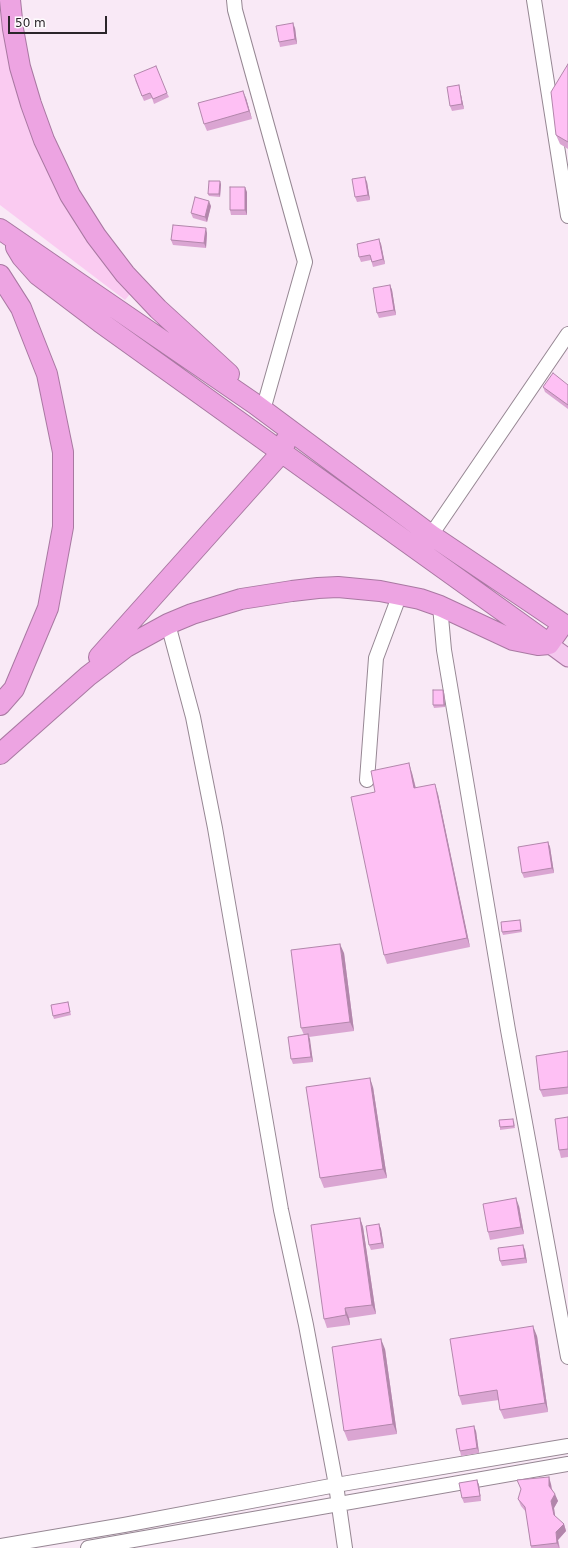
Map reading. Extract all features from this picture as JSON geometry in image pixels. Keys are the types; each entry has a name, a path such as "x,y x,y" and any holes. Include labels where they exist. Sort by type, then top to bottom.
{"highway":[{"path":"10,0 13,29 20,67 31,104 44,140 70,195 82,216 110,255 141,292 241,385 259,407"},
{"path":"0,754 107,660 147,634 192,614 241,599 292,591 338,587 359,588 400,594 440,606 517,641 538,645 549,644 565,625 431,536 259,407 5,232"},
{"path":"5,232 22,257 38,275 100,322 549,644"},
{"path":"0,275 21,308 47,374 63,452 63,527 48,608 14,689 0,705"},
{"path":"59,702 282,452 286,438 286,431 282,424"}],"main road":[{"path":"549,644 568,658"}],"street":[{"path":"234,0 235,10 305,262 259,407"},
{"path":"534,0 568,216"},
{"path":"431,536 568,334"},
{"path":"367,780 376,658 400,594"},
{"path":"440,606 444,650 508,1030 568,1357"},
{"path":"168,624 193,717 215,828 281,1210 306,1325 336,1484 345,1548"},
{"path":"0,1546 124,1525 336,1484 568,1446"},
{"path":"88,1548 568,1464"}],"shaded area":[{"path":"0,7 14,83 41,154 77,227 130,294 125,300 0,205"}],"building":[{"path":"293,23 295,39 279,42 276,26"},
{"path":"568,64 568,142 556,135 551,92"},
{"path":"156,66 167,93 153,99 150,93 142,96 134,75"},
{"path":"459,85 462,104 450,106 447,87"},
{"path":"243,91 249,111 204,124 198,103"},
{"path":"365,177 368,195 355,197 352,179"},
{"path":"209,181 220,181 219,194 208,194"},
{"path":"230,187 245,187 245,210 230,210"},
{"path":"195,197 209,201 205,217 191,213"},
{"path":"173,225 206,228 204,243 171,240"},
{"path":"379,239 383,259 372,262 370,255 359,257 357,244"},
{"path":"390,285 394,310 377,313 373,288"},
{"path":"553,373 568,385 568,405 543,387"},
{"path":"433,690 443,690 444,705 433,705"},
{"path":"409,763 414,788 435,784 467,938 384,955 351,797 375,792 371,771"},
{"path":"548,842 552,868 522,873 518,847"},
{"path":"520,920 521,930 502,932 501,922"},
{"path":"340,944 350,1022 301,1028 291,950"},
{"path":"68,1002 70,1012 53,1016 51,1005"},
{"path":"308,1034 311,1057 291,1059 288,1037"},
{"path":"568,1051 568,1087 540,1090 536,1056"},
{"path":"370,1078 383,1169 320,1178 306,1087"},
{"path":"568,1117 568,1149 559,1150 555,1119"},
{"path":"513,1119 514,1126 500,1127 499,1120"},
{"path":"516,1198 521,1227 488,1232 483,1204"},
{"path":"360,1218 372,1305 345,1308 346,1315 324,1319 311,1225"},
{"path":"379,1224 382,1243 369,1245 366,1226"},
{"path":"523,1245 525,1258 500,1261 498,1248"},
{"path":"533,1326 545,1403 500,1410 497,1390 459,1396 450,1339"},
{"path":"381,1339 393,1424 344,1431 332,1347"},
{"path":"474,1426 477,1448 460,1451 456,1429"},
{"path":"549,1477 549,1486 555,1494 551,1501 554,1515 564,1524 556,1532 557,1543 531,1546 525,1507 518,1499 521,1489 517,1480"},
{"path":"477,1480 480,1496 462,1498 459,1483"}]}
